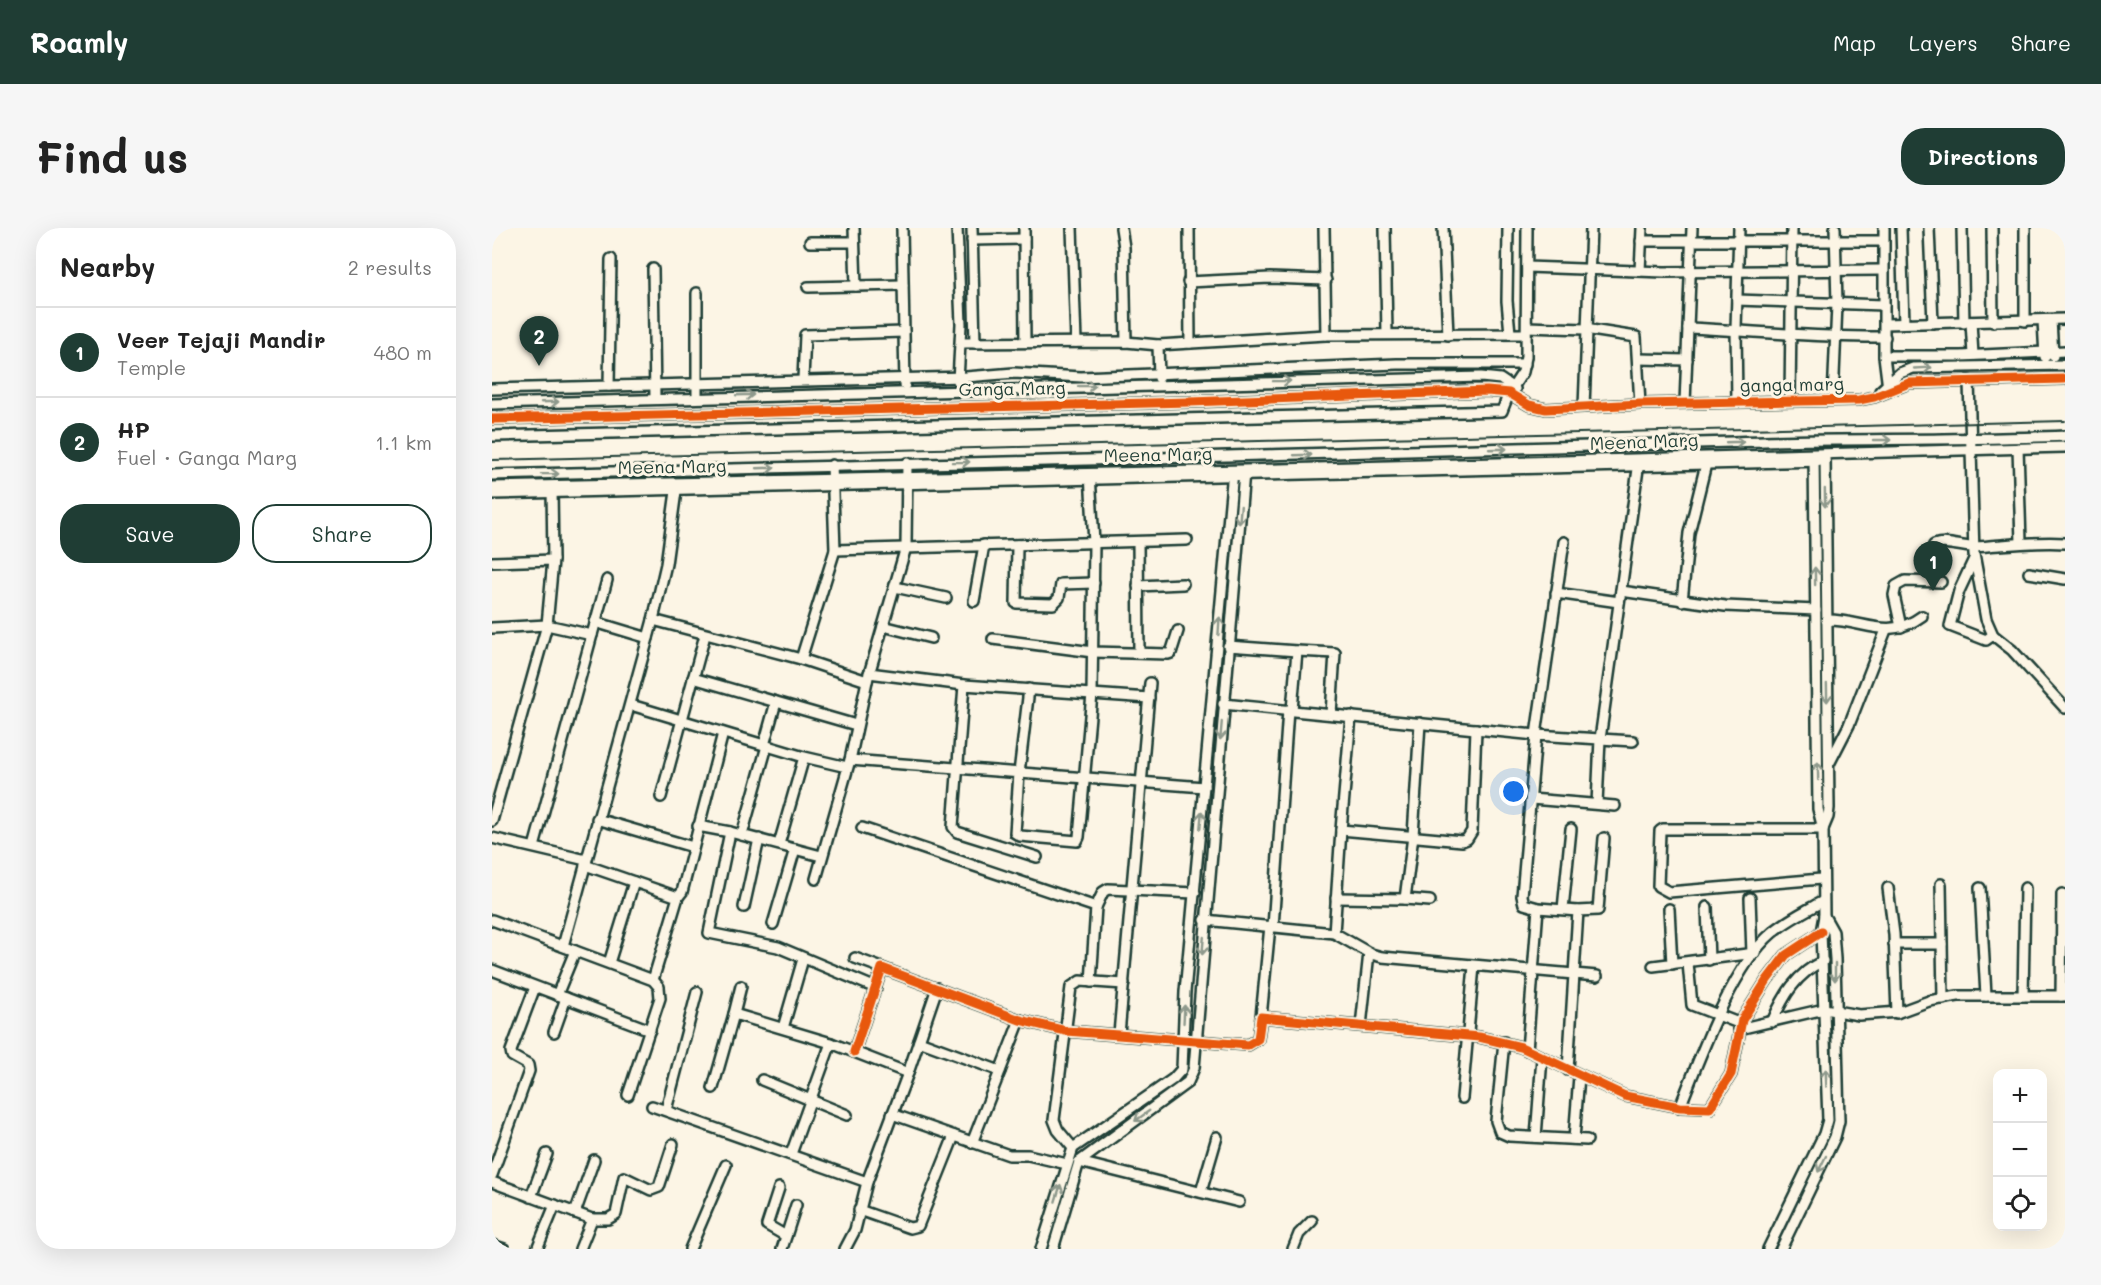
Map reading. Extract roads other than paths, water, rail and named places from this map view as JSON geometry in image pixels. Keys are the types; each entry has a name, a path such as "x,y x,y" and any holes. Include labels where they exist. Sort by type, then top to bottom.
{"street":[{"path":"854,228 856,286"},
{"path":"902,228 904,391"},
{"path":"957,228 961,343 957,389"},
{"path":"972,228 975,343"},
{"path":"1024,228 1025,342"},
{"path":"1072,228 1076,342"},
{"path":"1122,228 1126,342"},
{"path":"1189,228 1190,343"},
{"path":"1324,228 1326,335"},
{"path":"1384,228 1387,334"},
{"path":"1443,228 1448,335"},
{"path":"1508,228 1507,301 1510,333"},
{"path":"492,436 1499,411 1505,408 1511,390 1525,364 1527,228"},
{"path":"1584,407 1585,329 1591,228"},
{"path":"1640,271 1642,228"},
{"path":"1684,403 1692,228"},
{"path":"1737,402 1736,329 1739,228"},
{"path":"1790,401 1792,228"},
{"path":"1833,400 1837,304 1835,228"},
{"path":"1884,228 1882,270 1884,356 1888,387 1909,383 2065,379"},
{"path":"1901,228 1904,323"},
{"path":"1929,228 1933,323"},
{"path":"1962,228 1967,322 1972,355"},
{"path":"1992,228 1993,322"},
{"path":"2025,228 2025,321"},
{"path":"972,240 1024,239"},
{"path":"1641,241 1836,243 1883,241"},
{"path":"810,242 854,242"},
{"path":"609,386 611,259"},
{"path":"1527,267 1690,272 1791,269 1882,270"},
{"path":"653,269 655,398"},
{"path":"1188,282 1270,278 1326,280"},
{"path":"808,287 903,285"},
{"path":"697,293 697,397"},
{"path":"1737,300 1884,305"},
{"path":"1885,324 2065,319"},
{"path":"2047,320 2050,365"},
{"path":"1688,328 1736,329 1834,338 1885,337"},
{"path":"961,343 1126,342 1158,345 1223,339 1326,335 1448,335 1585,329 1633,335 1638,342 1640,404"},
{"path":"803,380 805,335 904,332"},
{"path":"1158,345 1160,384"},
{"path":"1884,356 2065,351"},
{"path":"1638,359 1687,360"},
{"path":"492,389 904,379 1014,373 1081,377 1397,364 1525,364"},
{"name":"ganga marg","path":"1511,390 1536,408 1833,400 1874,397 1888,387 1900,373 1913,368 2065,365"},
{"name":"Ganga Marg","path":"492,404 957,389 1481,377 1500,379 1511,390"},
{"path":"1969,381 1974,559 1984,608 1993,635 2020,657 2065,708"},
{"path":"590,386 591,400"},
{"name":"Ganga Marg","path":"492,419 1190,402 1511,390"},
{"path":"1969,445 2065,436"},
{"path":"1768,1249 1824,1134 1828,1120 1821,932 1824,916 1821,879 1823,829 1818,809 1813,439"},
{"name":"Meena Marg","path":"492,475 907,463 1245,457 1813,439 1969,445"},
{"path":"1823,829 1828,818 1824,439"},
{"path":"1597,804 1600,739 1639,462 1639,444"},
{"path":"1969,445 2018,448 2065,447"},
{"name":"Meena Marg","path":"552,489 1825,457 1969,445"},
{"path":"2018,448 2021,542"},
{"path":"1041,1249 1073,1148 1173,1079 1182,1069 1233,457"},
{"path":"1053,1249 1079,1162 1188,1082 1194,1068 1194,1040 1245,457"},
{"path":"1639,462 1706,464 1814,457"},
{"path":"1029,689 1019,772 1015,833 1020,836 1063,840 1079,839 1092,694 1094,543 1090,460"},
{"path":"816,879 848,763 868,677 906,547 907,463"},
{"path":"1682,601 1689,533 1706,464"},
{"path":"801,659 835,550 832,465"},
{"path":"563,946 653,620 666,564 677,486"},
{"path":"492,487 552,489"},
{"path":"492,494 552,489"},
{"path":"492,821 497,782 547,625 553,561 552,489"},
{"path":"835,550 1186,540"},
{"path":"1138,542 1139,653"},
{"path":"1564,542 1536,735 1522,898 1527,906 1578,911 1598,910 1604,838"},
{"path":"1934,545 1946,542 1974,547 2021,542 2065,543"},
{"path":"974,601 984,545"},
{"path":"1017,545 1016,603 1053,604 1059,598 1061,584 1094,583"},
{"path":"1974,559 1959,591 1950,627 1977,639 1986,640 1993,635"},
{"path":"492,562 553,561"},
{"path":"2029,573 2065,579"},
{"path":"534,847 607,580"},
{"path":"1901,627 1894,595 1896,586 1905,581 1941,582"},
{"path":"1138,586 1183,584"},
{"path":"895,587 946,598"},
{"path":"1621,591 1682,601 1770,610 1816,610"},
{"path":"1556,593 1619,602"},
{"path":"1827,620 1846,620 1886,630 1901,627 1922,616"},
{"path":"653,620 868,677 1149,698"},
{"path":"595,622 648,638"},
{"path":"492,628 547,625 592,635"},
{"path":"883,626 931,638"},
{"path":"1828,764 1849,725 1886,630"},
{"path":"993,639 1093,652 1172,653 1178,631"},
{"path":"661,797 705,635"},
{"path":"1228,646 1335,653 1331,714"},
{"path":"855,958 1020,1020 1066,1031 1253,1044 1258,1039 1261,1017 1297,651"},
{"path":"693,678 856,725"},
{"path":"1119,1034 1150,683"},
{"path":"964,685 953,820 957,832 1037,857"},
{"path":"742,835 776,702"},
{"path":"1223,704 1536,735 1633,741"},
{"path":"631,705 804,757 848,763 958,767 1204,787"},
{"path":"1334,933 1351,716"},
{"path":"1405,899 1413,836 1420,723"},
{"path":"1341,830 1462,841 1470,835 1476,729"},
{"path":"653,980 678,897 682,892 723,733"},
{"path":"779,844 804,757"},
{"path":"1531,799 1615,806"},
{"path":"597,819 693,847"},
{"path":"698,826 759,839 821,856"},
{"path":"862,828 1096,907"},
{"path":"1821,879 1669,892 1658,886 1658,855 1660,831 1663,829 1823,829"},
{"path":"1563,909 1570,830"},
{"path":"730,832 709,933 713,936 778,947 876,988"},
{"path":"492,838 586,862 678,897"},
{"path":"744,907 759,839"},
{"path":"773,924 795,849"},
{"path":"609,963 634,882"},
{"path":"1941,884 1943,999"},
{"path":"1888,888 1894,944 1897,1013"},
{"path":"1980,888 1986,996"},
{"path":"2023,996 2025,888"},
{"path":"1091,982 1096,907 1106,890 1132,889 1195,893"},
{"path":"1688,963 1690,1002 1697,1009 1740,1027 1772,1022 1824,1009 1859,1014 1897,1013 1929,1001 1943,999 1986,996 2063,996 2062,894"},
{"path":"1336,898 1430,901"},
{"path":"1750,898 1754,954"},
{"path":"1680,1107 1718,1016 1754,954 1773,932 1823,902"},
{"path":"1707,907 1708,960"},
{"path":"1527,1050 1538,908"},
{"path":"1669,909 1672,964"},
{"path":"1568,1070 1578,911"},
{"path":"1780,1249 1835,1137 1839,1121 1833,932 1824,916"},
{"path":"492,920 653,980 659,987 660,998 628,1095"},
{"path":"1205,920 1334,933 1369,953 1382,957 1597,976"},
{"path":"1261,1017 1468,1036 1504,1042 1527,1050 1625,1096 1680,1107 1710,1108 1731,1074 1740,1027 1779,962 1821,932"},
{"path":"1894,944 1942,944"},
{"path":"554,1032 575,951"},
{"path":"1361,1026 1369,953"},
{"path":"1653,966 1754,954"},
{"path":"783,1028 803,959"},
{"path":"1772,1022 1780,1004 1796,980 1803,972 1823,961"},
{"path":"1462,1098 1474,966"},
{"path":"854,1052 882,968"},
{"path":"492,970 650,1030"},
{"path":"1073,1148 1058,1130 1054,1120 1071,987 1080,981 1124,984"},
{"path":"713,1088 741,986"},
{"path":"492,1175 529,1071 528,1065 512,1056 511,1051 535,987"},
{"path":"845,1249 855,1230 867,1182 937,988"},
{"path":"666,1110 698,992"},
{"path":"734,1014 831,1043 908,1073"},
{"path":"972,1143 1020,1020"},
{"path":"919,1041 1000,1071"},
{"path":"1504,1042 1497,1128 1503,1134 1587,1140"},
{"path":"791,1154 831,1043"},
{"path":"1536,1137 1542,1057"},
{"path":"1574,1139 1579,1076"},
{"path":"762,1080 811,1098 847,1115"},
{"path":"652,1106 867,1182"},
{"path":"891,1114 1009,1155 1028,1155 1067,1164"},
{"path":"860,1210 910,1228 918,1226 954,1136"},
{"path":"1201,1192 1217,1137"},
{"path":"492,1182 592,1219 608,1220 616,1214 624,1177 651,1190 659,1187 673,1144"},
{"path":"531,1197 547,1154"},
{"path":"575,1213 594,1160"},
{"path":"1079,1162 1239,1202"},
{"path":"690,1249 726,1165"},
{"path":"779,1188 767,1225 785,1245"},
{"path":"537,1249 555,1205"},
{"path":"785,1245 796,1205"},
{"path":"580,1249 592,1219"},
{"path":"1293,1249 1299,1234 1312,1221"}],"railway":[{"path":"492,460 2065,421"}],"place":[{"name":"HP","path":"539,366"},
{"name":"Veer Tejaji Mandir","path":"1933,591"}]}
